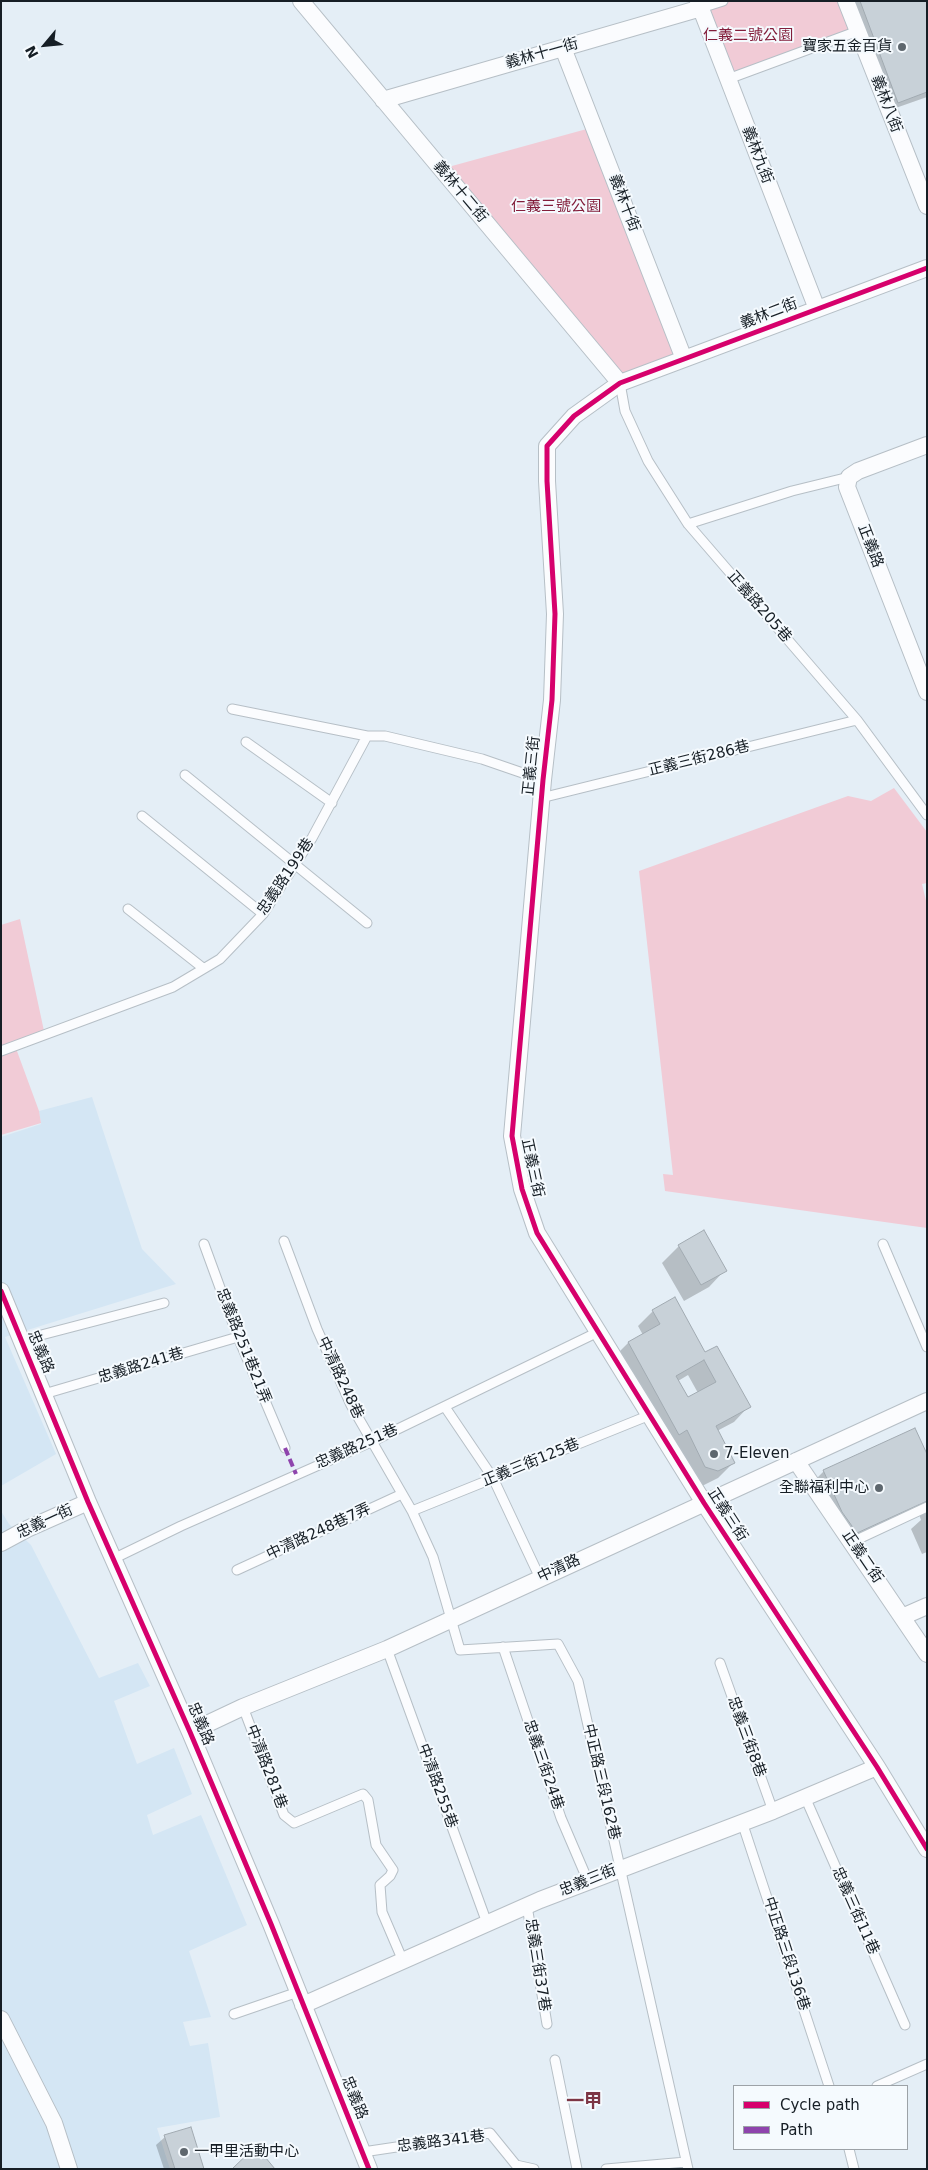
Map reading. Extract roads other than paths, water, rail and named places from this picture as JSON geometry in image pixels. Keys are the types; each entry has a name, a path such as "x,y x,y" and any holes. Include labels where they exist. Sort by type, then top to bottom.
{"street":[{"name":"義林十二街","path":"301,1 620,383"},
{"name":"義林八街","path":"846,1 927,206"},
{"name":"義林十一街","path":"383,100 563,48 699,5"},
{"name":"義林九街","path":"699,5 817,309"},
{"name":"義林十街","path":"563,48 684,359"},
{"name":"義林二街","path":"620,383 927,268"},
{"name":"正義三街","path":"620,383 574,416 547,446 547,481 555,614 552,700 541,798 512,1136 522,1189 537,1233 704,1503 927,1849"},
{"path":"849,477 858,471 927,445"},
{"name":"正義路","path":"849,477 847,487 927,692"},
{"name":"忠義路","path":"1,1291 88,1502 190,1732 369,2169"},
{"name":"中清路","path":"190,1732 243,1707 387,1649 927,1401"},
{"name":"正義二街","path":"796,1461 927,1654"},
{"name":"忠義一街","path":"1,1542 88,1502"},
{"path":"902,1617 927,1606"},
{"name":"忠義三街","path":"300,1998 403,1961 487,1923 588,1881 773,1811 876,1768"},
{"path":"1,2019 54,2123 69,2169"}],"lane":[{"path":"699,5 723,1"},
{"path":"728,79 858,31"},
{"name":"正義路205巷","path":"620,383 625,411 648,461 688,524 857,720 927,815"},
{"path":"688,524 792,491 849,477"},
{"path":"232,709 367,736 385,736 482,759 543,780"},
{"name":"正義三街286巷","path":"541,798 857,720"},
{"name":"忠義路199巷","path":"1,1051 173,987 203,968 220,960 263,914 332,804 367,736"},
{"path":"246,742 332,804"},
{"path":"185,775 367,923"},
{"path":"142,816 263,914"},
{"path":"128,909 203,968"},
{"name":"中清路248巷","path":"284,1241 317,1329 351,1405 412,1511 433,1557 452,1618"},
{"name":"忠義路251巷21弄","path":"204,1244 238,1337 285,1448"},
{"path":"883,1244 927,1348"},
{"path":"22,1340 164,1303"},
{"name":"忠義路251巷","path":"113,1559 181,1526 371,1442 598,1332"},
{"name":"忠義路241巷","path":"44,1394 238,1337"},
{"path":"445,1407 493,1478 540,1578"},
{"name":"正義三街125巷","path":"412,1511 650,1415"},
{"name":"中清路248巷7弄","path":"237,1570 402,1494"},
{"path":"852,1542 927,1507"},
{"name":"中正路三段162巷","path":"452,1618 460,1650 558,1644 578,1681 687,2165"},
{"name":"忠義三街24巷","path":"503,1647 561,1818 588,1881"},
{"name":"中清路255巷","path":"387,1649 487,1923"},
{"name":"忠義三街8巷","path":"720,1663 773,1811"},
{"name":"中清路281巷","path":"243,1707 284,1815 294,1823 362,1794 368,1800 376,1846 393,1870 390,1876 380,1885 382,1912 403,1961"},
{"name":"忠義三街11巷","path":"805,1797 905,2025"},
{"name":"中正路三段136巷","path":"742,1822 829,2085"},
{"name":"忠義三街37巷","path":"527,1906 547,2024"},
{"path":"234,2014 300,1998"},
{"path":"555,2060 577,2169"},
{"path":"879,2085 927,2064"},
{"name":"忠義路341巷","path":"362,2152 490,2133 516,2165 534,2169"},
{"path":"849,2150 854,2169"},
{"path":"606,2169 687,2165"}],"place":[{"name":"寶家五金百貨","path":"902,47"},
{"name":"7-Eleven","path":"714,1454"},
{"name":"全聯福利中心","path":"879,1488"},
{"name":"一甲里活動中心","path":"184,2152"}],"district":[{"name":"一甲","path":"584,2102"}],"park label":[{"name":"仁義二號公園","path":"748,36"},
{"name":"仁義三號公園","path":"556,207"}]}
